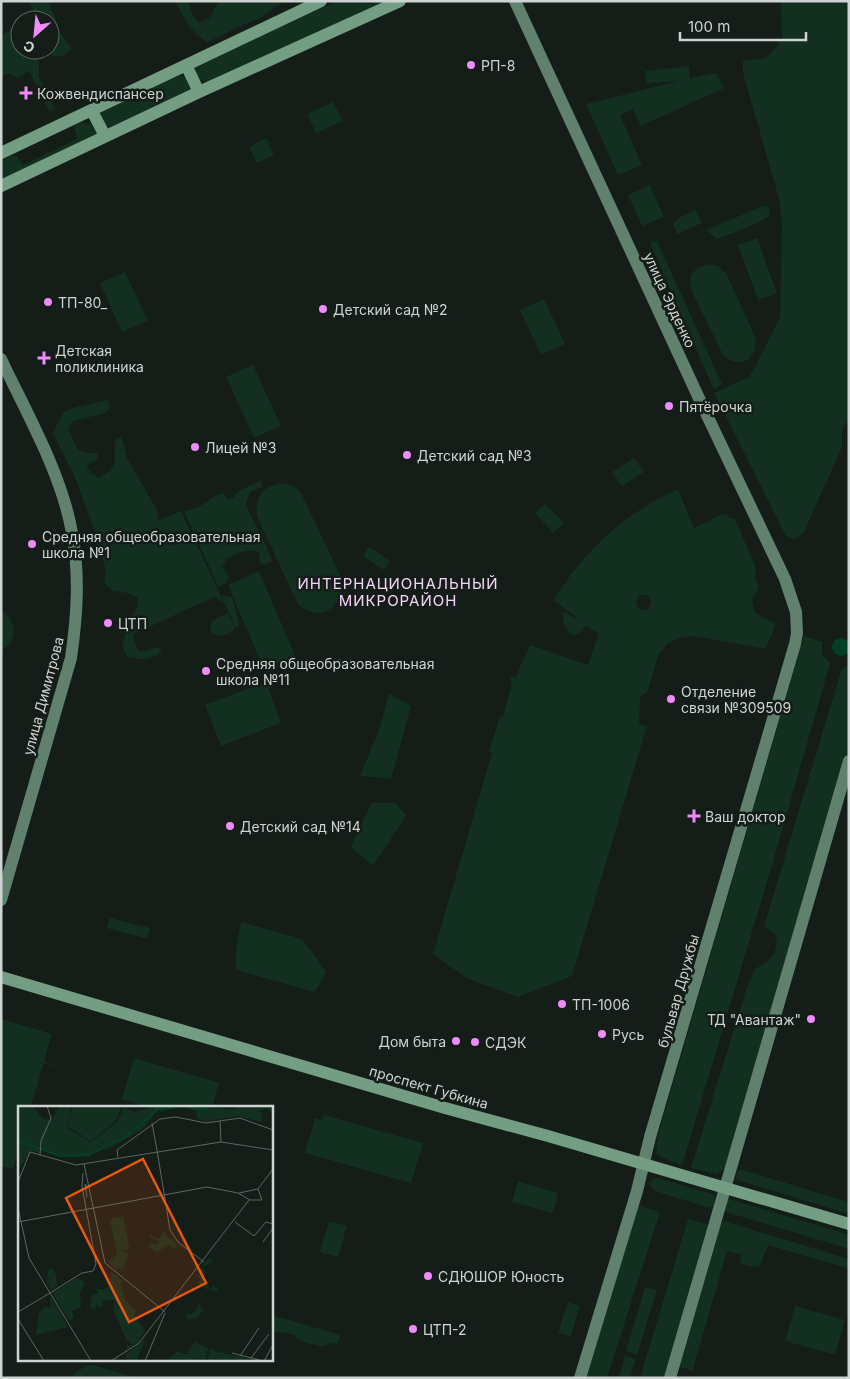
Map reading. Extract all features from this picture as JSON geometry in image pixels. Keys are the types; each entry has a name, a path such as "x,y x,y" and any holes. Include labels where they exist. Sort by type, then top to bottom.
{"main road":[{"path":"1,153 321,1"},
{"path":"1,186 199,92 400,1"},
{"name":"улица Эрденко","path":"515,1 704,409 783,574 796,612"},
{"path":"186,65 199,92"},
{"path":"92,110 105,136"},
{"name":"улица Димитрова","path":"1,359 43,448 58,485 72,532 78,596 71,658 1,900"},
{"name":"бульвар Дружбы","path":"580,1378 637,1191 653,1129 795,644 797,633 796,612"},
{"path":"670,1378 849,761"},
{"name":"проспект Губкина","path":"1,977 445,1108 849,1224"}],"shaded area":[{"path":"29,1 48,1 52,10 33,10"},
{"path":"175,1 188,1 192,14 199,23 209,18 219,1 285,1 258,19 207,43 190,28"},
{"path":"337,1 386,1 209,83 200,80 194,70 195,66"},
{"path":"781,1 849,1 849,419 842,430 842,447 804,532 794,540 786,536 714,393 749,377 780,317 782,224 779,199 743,73 743,61 766,58 782,40"},
{"path":"10,30 10,60 38,60 39,77 55,109 49,111 29,71 17,78 9,73 1,77 1,36"},
{"path":"60,33 71,50 60,56"},
{"path":"689,66 690,78 716,73 724,88 641,126 633,109 620,115 642,165 618,175 586,104 679,81 646,83 645,71"},
{"path":"182,75 188,80 191,89 109,129 104,128 100,114 102,111 169,79"},
{"path":"333,102 343,121 316,133 307,114"},
{"path":"81,122 91,124 97,133 93,137 1,180 1,160 10,156 17,156 23,165 77,139 74,126"},
{"path":"266,138 274,155 257,163 249,147"},
{"path":"650,185 664,217 642,226 628,195"},
{"path":"766,205 770,210 768,216 744,228 717,239 706,230"},
{"path":"696,210 702,223 677,234 673,224 680,217"},
{"path":"757,238 777,293 758,300 738,245"},
{"path":"657,241 722,384 714,390 650,243"},
{"path":"708,264 718,266 726,273 754,334 755,349 748,360 743,362 730,360 723,355 693,294 690,283 692,274 698,268"},
{"path":"125,272 148,321 122,332 100,283"},
{"path":"544,299 565,344 541,355 520,310"},
{"path":"253,365 281,426 254,438 226,377"},
{"path":"108,400 110,407 106,413 73,421 68,429 78,450 98,453 97,460 86,466 99,478 107,473 115,461 116,439 121,436 127,458 157,510 158,521 181,511 224,603 214,597 132,635 138,650 142,652 158,647 162,651 154,657 146,659 127,657 124,650 123,643 126,632 138,605 137,597 128,593 112,591 104,582 106,571 95,532 74,475 53,433 63,413 72,408"},
{"path":"634,458 644,472 622,486 612,472"},
{"path":"262,480 261,487 250,492 246,503 272,561 265,565 259,562 260,555 257,551 238,553 222,565 229,578 226,583 218,587 184,511 199,507 216,495 223,493 227,499 233,498 238,491"},
{"path":"284,483 300,491 342,579 342,589 339,598 329,610 314,612 306,610 298,604 257,517 257,503 262,493 270,487"},
{"path":"678,489 694,528 715,517 727,514 729,518 735,519 756,568 755,578 759,587 752,599 755,613 775,625 766,649 693,636 678,638 668,643 659,654 647,693 643,694 640,698 639,724 647,726 572,976 518,997 468,979 433,954 492,753 489,751 500,716 503,716 512,683 509,678 512,676 515,678 530,645 588,665 599,634 587,626 575,636 569,632 563,621 563,613 566,612 572,617 577,618 554,600 578,565 607,535 640,510","holes":["641,595 647,595 651,600 651,605 646,610 640,609 636,605 637,598"]},
{"path":"545,504 564,523 553,533 535,513"},
{"path":"369,547 390,561 384,570 363,556"},
{"path":"259,571 297,660 266,674 228,585"},
{"path":"221,595 232,597 238,618 238,626 236,628"},
{"path":"1,610 10,619 14,630 11,641 1,650"},
{"path":"228,613 235,628 221,636 211,632 212,621"},
{"path":"804,636 822,642 822,654 830,664 682,1165 661,1157 656,1153 658,1135"},
{"path":"841,638 847,641 850,647 847,653 841,656 835,653 832,647 835,641"},
{"path":"849,666 849,746 727,1164 717,1174 691,1168 746,990 755,969 768,961 774,954 777,944 775,934 764,926 842,668"},
{"path":"266,682 281,723 221,746 205,705"},
{"path":"389,693 411,706 391,779 360,776 380,727"},
{"path":"371,803 396,803 406,816 373,866 351,847"},
{"path":"110,918 150,928 147,939 107,928"},
{"path":"241,922 302,939 326,971 314,992 236,970 236,950"},
{"path":"1,1019 52,1034 44,1061 57,1067 44,1063 31,1106 18,1106 18,1152 13,1169 1,1166"},
{"path":"134,1058 219,1083 213,1106 145,1106 122,1099"},
{"path":"324,1115 423,1143 411,1183 305,1153 315,1118 322,1120"},
{"path":"740,1169 849,1202 849,1214 737,1180 736,1177"},
{"path":"658,1178 715,1195 714,1205 710,1208 655,1191 650,1185 653,1179"},
{"path":"518,1181 558,1193 553,1213 512,1202"},
{"path":"729,1199 846,1234 849,1236 849,1249 726,1212 727,1200"},
{"path":"639,1205 660,1212 607,1378 586,1378"},
{"path":"688,1219 708,1225 664,1378 640,1378"},
{"path":"329,1221 347,1226 338,1257 320,1252"},
{"path":"724,1221 849,1259 849,1269 768,1245 760,1266 752,1267 740,1263 742,1255 727,1251 694,1371 679,1365 719,1224"},
{"path":"645,1287 657,1290 637,1355 626,1351"},
{"path":"568,1302 580,1306 571,1336 558,1333"},
{"path":"795,1306 845,1320 835,1355 785,1341"},
{"path":"272,1315 341,1335 337,1344 330,1343 322,1346 310,1344 289,1333 272,1330"},
{"path":"625,1356 636,1359 630,1378 619,1378"},
{"path":"88,1365 136,1378 73,1378 76,1372"}],"place":[{"name":"РП-8","path":"471,65"},
{"name":"Кожвендиспансер","path":"26,93"},
{"name":"ТП-80_","path":"48,302"},
{"name":"Детский сад №2","path":"323,309"},
{"name":"Детская поликлиника","path":"44,358"},
{"name":"Пятёрочка","path":"669,406"},
{"name":"Лицей №3","path":"195,447"},
{"name":"Детский сад №3","path":"407,455"},
{"name":"Средняя общеобразовательная школа №1","path":"32,544"},
{"name":"ЦТП","path":"108,623"},
{"name":"Cредняя общеобразовательная школа №11","path":"206,671"},
{"name":"Отделение связи №309509","path":"671,699"},
{"name":"Ваш доктор","path":"694,816"},
{"name":"Детский сад №14","path":"230,826"},
{"name":"ТП-1006","path":"562,1004"},
{"name":"ТД \"Авантаж\"","path":"811,1019"},
{"name":"Русь","path":"602,1034"},
{"name":"Дом быта","path":"456,1041"},
{"name":"СДЭК","path":"475,1042"},
{"name":"СДЮШОР Юность","path":"428,1276"},
{"name":"ЦТП-2","path":"413,1329"}],"district":[{"name":"ИНТЕРНАЦИОНАЛЬНЫЙ МИКРОРАЙОН","path":"398,592"}]}
